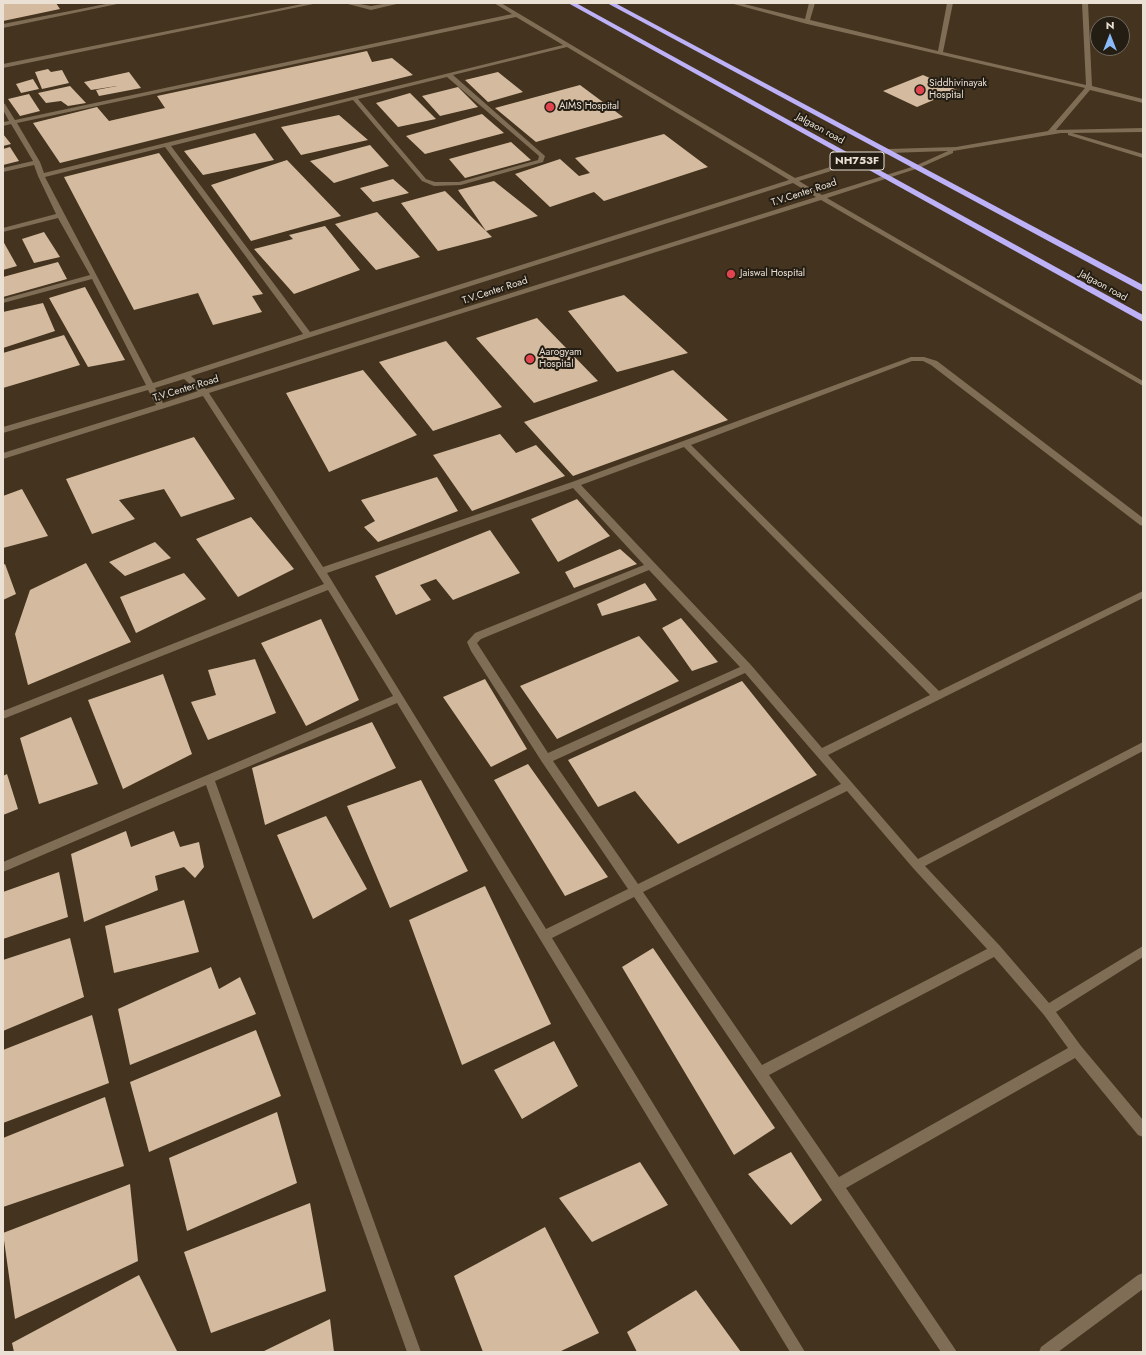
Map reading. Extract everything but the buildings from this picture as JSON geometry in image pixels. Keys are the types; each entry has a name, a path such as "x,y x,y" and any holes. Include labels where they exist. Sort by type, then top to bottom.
{"highway":[{"name":"Jalgaon road","path":"571,3 1143,319"},
{"name":"Jalgaon road","path":"610,3 1143,289"}],"street":[{"path":"3,26 71,10 119,3"},
{"path":"3,66 315,3"},
{"path":"347,3 372,8 398,3"},
{"path":"497,3 821,198 1143,384"},
{"path":"733,3 807,22 1089,87 1143,101"},
{"path":"807,22 812,3"},
{"path":"940,53 950,3"},
{"path":"1051,132 1089,87 1085,3"},
{"path":"3,124 517,15"},
{"path":"41,176 168,146 568,45"},
{"path":"355,99 424,180 434,184 459,184 542,161 542,156 449,75"},
{"path":"3,105 37,162 41,176 60,215 94,276 161,407"},
{"path":"956,149 1051,132 1143,130"},
{"path":"1061,131 1143,156"},
{"path":"168,146 308,335"},
{"name":"T.V.Center Road","path":"3,430 186,376 308,335 888,151 956,149"},
{"name":"T.V.Center Road","path":"3,456 821,198 917,167 956,149"},
{"path":"3,170 37,162"},
{"path":"3,230 60,215"},
{"path":"3,301 94,276"},
{"path":"321,571 576,484 911,359 924,359 934,363 1143,523"},
{"path":"186,376 205,393 330,585 798,1352"},
{"path":"685,444 938,696"},
{"path":"576,484 650,566 747,668 822,753 918,866 996,950 1048,1011 1077,1050 1143,1130"},
{"path":"650,566 478,636 472,642 474,648 546,759 950,1352"},
{"path":"3,714 330,585"},
{"path":"822,753 1143,594"},
{"path":"546,759 747,668"},
{"path":"3,867 399,698"},
{"path":"918,866 1143,746"},
{"path":"209,778 414,1352"},
{"path":"544,936 849,785"},
{"path":"760,1073 996,950"},
{"path":"1048,1011 1143,951"},
{"path":"836,1186 1077,1050"},
{"path":"1046,1352 1143,1280"}],"place":[{"name":"Siddhivinayak Hospital","path":"920,90"},
{"name":"AIMS Hospital","path":"550,107"},
{"name":"Jaiswal Hospital","path":"731,274"},
{"name":"Aarogyam Hospital","path":"530,359"}]}
